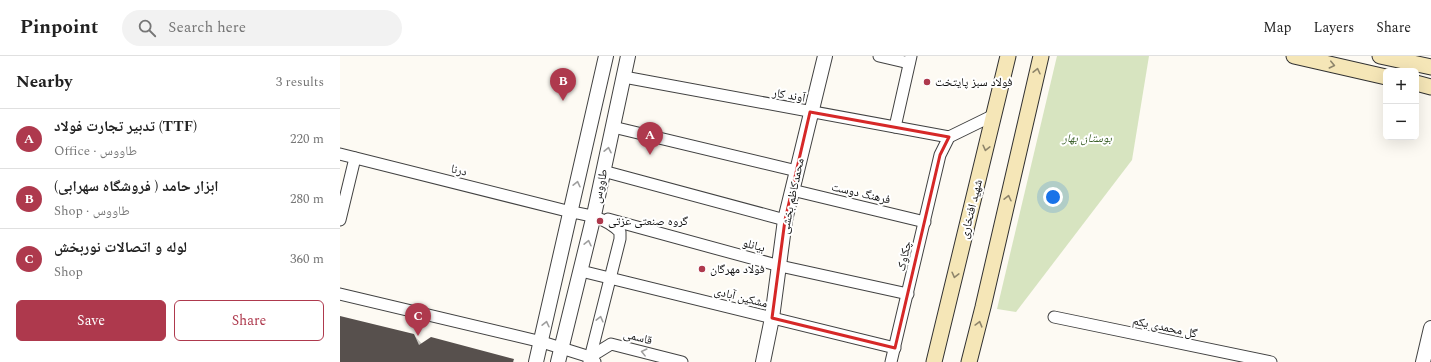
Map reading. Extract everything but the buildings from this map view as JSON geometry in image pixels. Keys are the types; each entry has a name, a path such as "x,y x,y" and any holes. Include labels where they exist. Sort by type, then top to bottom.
{"main road":[{"name":"شهید افتخاری","path":"934,362 1008,56"},
{"path":"969,362 1041,56"},
{"path":"1294,56 1383,76"},
{"path":"1380,56 1431,67"},
{"path":"1419,84 1431,87"}],"street":[{"name":"طاووس","path":"536,362 542,342 606,56"},
{"name":"طاووس","path":"558,362 594,215 628,56"},
{"name":"محمدکاظم بخشی","path":"763,362 772,318 785,220 810,112 825,56"},
{"path":"879,56 910,60 896,127"},
{"name":"آوند کار","path":"624,78 949,137"},
{"path":"949,137 994,115"},
{"path":"613,127 797,171"},
{"name":"چکاوک","path":"891,362 940,155 949,137"},
{"name":"درنا","path":"340,154 571,212 594,215"},
{"path":"340,220 355,158"},
{"path":"603,171 785,220"},
{"name":"فرهنگ دوست","path":"792,190 925,222"},
{"path":"340,294 542,342 592,360 620,239 620,232 613,225 594,215"},
{"name":"بیانلو","path":"594,215 780,266 908,294"},
{"name":"مشکین آبادی","path":"581,270 894,348"},
{"name":"گل محمدی یکم","path":"1054,317 1271,362"},
{"path":"1423,362 1431,328"},
{"name":"قاسمی","path":"592,360 611,344 682,362"}],"highlighted area":[{"path":"810,112 949,137 940,155 895,348 772,318 785,220"}],"green space":[{"name":"بوستان بهار","path":"1057,56 1149,56 1132,160 1016,312 997,309"}],"place":[{"name":"فولاد سبز پایتخت","path":"927,82"},
{"name":"ابزار حامد ( فروشگاه سهرابی)","path":"563,101"},
{"name":"تدبیر تجارت فولاد (TTF)","path":"650,155"},
{"name":"گروه صنعتی عزتی","path":"600,221"},
{"name":"فولاد مهرگان","path":"702,269"},
{"name":"لوله و اتصالات نوربخش","path":"418,336"}]}
